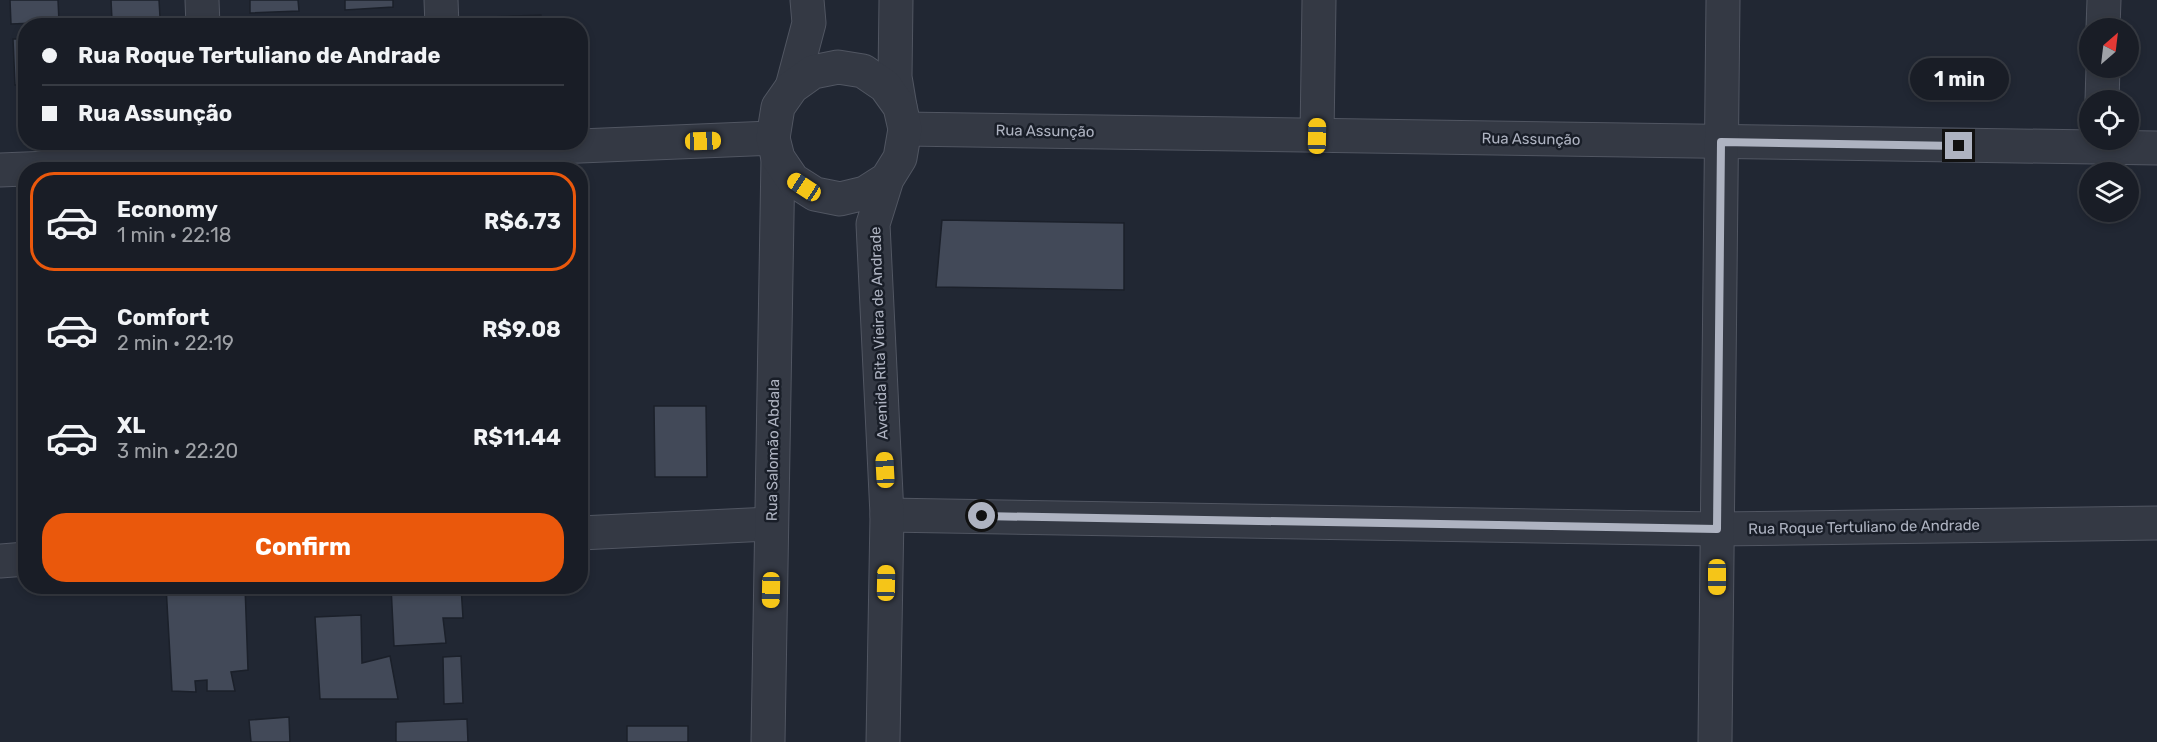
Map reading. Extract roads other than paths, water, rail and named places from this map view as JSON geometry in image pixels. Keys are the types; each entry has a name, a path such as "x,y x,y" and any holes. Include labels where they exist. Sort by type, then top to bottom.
{"street":[{"path":"202,0 203,18"},
{"path":"441,0 442,18"},
{"path":"792,87 809,23 807,0"},
{"path":"896,0 895,76 902,118 900,158 886,179 865,194 840,199 815,194 793,180 775,148 778,107 792,87 813,72 838,67 863,71 885,86 902,118"},
{"path":"1317,136 1319,0"},
{"path":"1715,742 1723,0"},
{"path":"2103,18 2104,0"},
{"name":"Rua Assunção","path":"902,118 1317,136 1721,142 2079,144"},
{"name":"Rua Assunção","path":"2139,147 2157,148"},
{"path":"282,162 775,148"},
{"name":"Rua Salomão Abdala","path":"768,742 775,148"},
{"path":"0,170 18,169"},
{"name":"Avenida Rita Vieira de Andrade","path":"883,742 887,515 873,224 886,179"},
{"name":"Rua Roque Tertuliano de Andrade","path":"887,515 1717,529 2157,523"},
{"path":"588,533 771,524"},
{"path":"0,561 18,560"}]}
